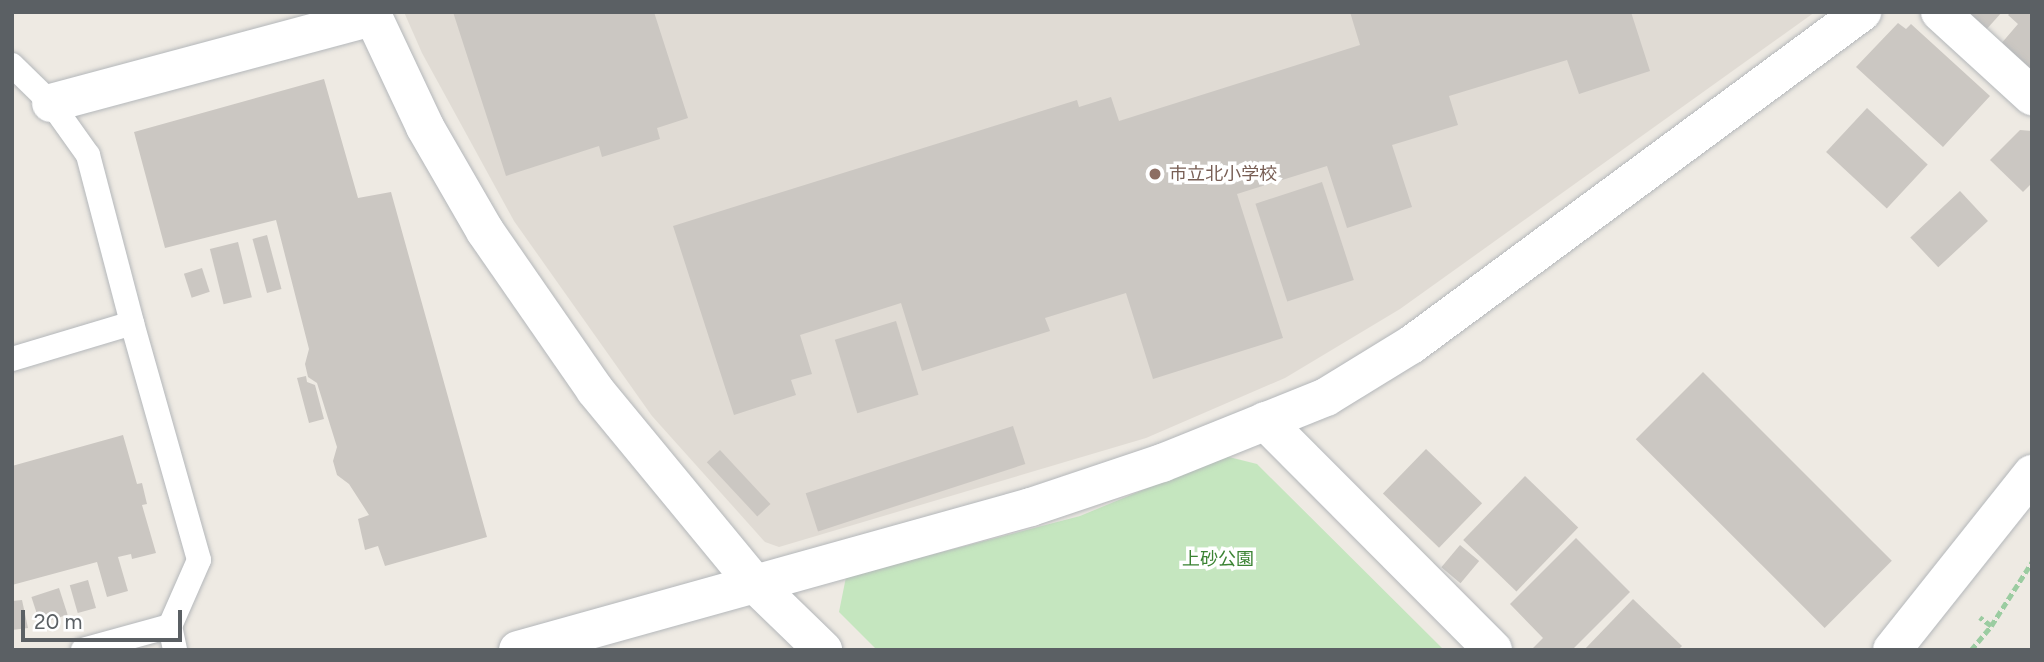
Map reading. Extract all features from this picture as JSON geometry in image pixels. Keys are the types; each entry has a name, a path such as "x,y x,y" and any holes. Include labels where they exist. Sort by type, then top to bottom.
{"street":[{"path":"518,650 1031,507 1162,463 1326,397 1411,345 1862,12"},
{"path":"1940,12 2032,96"},
{"path":"51,103 372,15 425,127 485,231 595,390 755,584 823,650"},
{"path":"1265,421 1493,650"},
{"path":"1892,650 2032,474"}],"lane":[{"path":"12,65 51,103 88,155 199,560 172,638 83,650"},
{"path":"12,359 132,323"}],"path":[{"path":"1991,626 2032,562"}],"shaded area":[{"path":"404,12 1815,12 1400,309 1285,378 1146,438 779,547 765,542 652,416 514,221 422,53"}],"green space":[{"name":"上砂公園","path":"1225,456 1257,464 1444,650 877,650 839,612 846,577 1080,516"}],"building":[{"path":"453,12 654,12 688,118 657,128 660,139 602,157 599,146 506,176"},
{"path":"1350,12 1631,12 1650,71 1579,94 1567,60 1449,96 1458,125 1392,145 1412,207 1347,228 1327,166 1237,194 1283,338 1153,379 1126,293 1045,318 1050,331 922,371 901,303 800,335 812,374 791,380 796,395 734,415 673,226 1077,100 1079,107 1111,97 1119,121 1360,45"},
{"path":"1965,12 2002,12 1985,31"},
{"path":"2011,12 2032,12 2032,68 2029,71 2000,45 2018,24 2008,15"},
{"path":"1898,23 1906,29 1911,24 1990,96 1943,147 1856,67"},
{"path":"324,79 358,198 391,192 487,537 385,566 378,546 365,550 358,519 369,515 349,484 337,475 333,461 337,447 317,383 308,377 305,364 309,349 276,220 165,248 134,132"},
{"path":"1867,108 1928,165 1887,208 1826,152"},
{"path":"2020,130 2032,131 2032,183 2023,192 1990,160"},
{"path":"1322,182 1354,280 1287,302 1255,204"},
{"path":"1960,191 1988,221 1938,267 1910,237"},
{"path":"267,235 281,289 267,293 253,239"},
{"path":"238,242 252,297 224,304 210,249"},
{"path":"202,268 210,292 192,298 184,274"},
{"path":"896,321 919,395 857,413 835,340"},
{"path":"1703,372 1892,561 1825,628 1636,439"},
{"path":"306,376 307,382 315,385 324,419 309,423 297,378"},
{"path":"1013,426 1025,464 818,531 806,493"},
{"path":"123,435 137,484 142,483 147,504 142,505 156,553 132,559 131,554 118,557 128,591 107,597 97,562 12,585 12,466"},
{"path":"1426,449 1482,503 1439,548 1383,494"},
{"path":"720,450 770,504 757,516 707,462"},
{"path":"1525,476 1578,527 1516,591 1463,540"},
{"path":"1576,538 1630,592 1572,650 1531,650 1543,638 1510,604"},
{"path":"1460,545 1479,561 1461,583 1441,567"},
{"path":"88,580 96,608 78,613 70,585"},
{"path":"59,588 68,615 40,624 31,597"},
{"path":"1633,599 1682,646 1678,650 1584,650"},
{"path":"22,600 28,628 12,630 12,601"}],"place":[{"name":"市立北小学校","path":"1155,174"}]}
